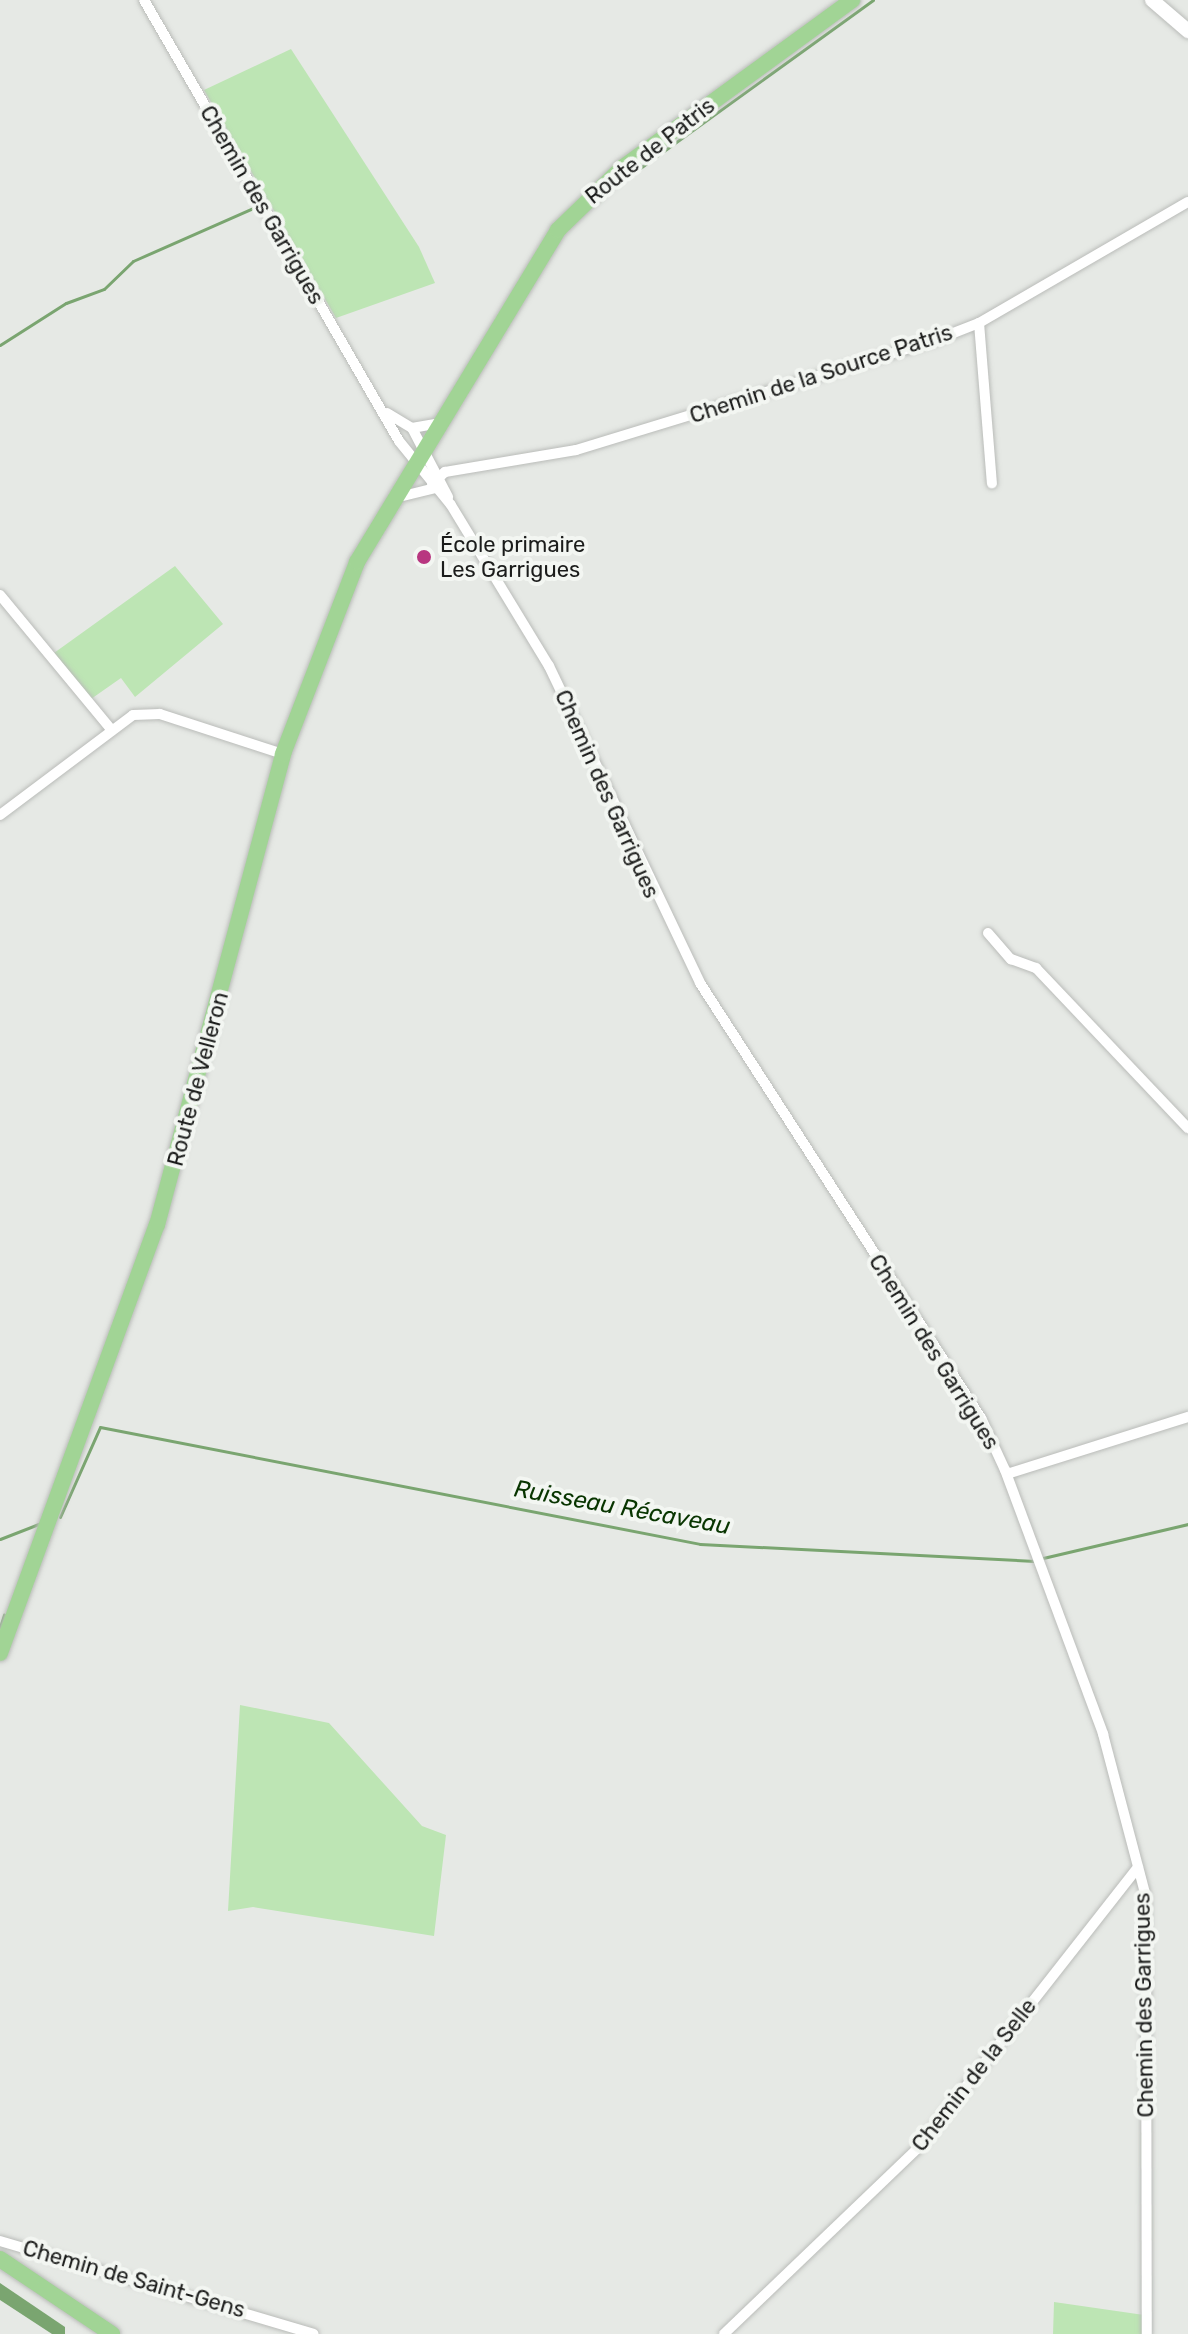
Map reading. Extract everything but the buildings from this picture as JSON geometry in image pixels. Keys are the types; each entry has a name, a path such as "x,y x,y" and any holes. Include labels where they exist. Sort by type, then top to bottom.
{"main road":[{"name":"Route de Patris","path":"389,503 537,258 582,202 852,0"},
{"name":"Route de Velleron","path":"0,1653 157,1225 283,754 338,601 389,503"},
{"path":"0,2259 112,2334"}],"street":[{"name":"Chemin des Garrigues","path":"144,0 382,409 420,455 549,666 700,983 973,1406 1007,1474 1103,1734 1146,1897 1147,2334"},
{"path":"1152,0 1188,31"},
{"name":"Chemin de la Source Patris","path":"435,482 576,450 979,323 1188,202"},
{"path":"979,323 992,483"},
{"name":"Chemin des Garrigues","path":"382,409 412,428 420,455 435,482"},
{"path":"412,428 440,423"},
{"path":"389,503 415,488 435,482"},
{"path":"0,595 111,729"},
{"path":"0,815 133,715 160,714 283,754"},
{"path":"988,933 1011,959 1036,968 1188,1128"},
{"path":"1007,1474 1188,1417"},
{"name":"Chemin de la Selle","path":"724,2334 917,2149 1138,1867"},
{"name":"Chemin de Saint-Gens","path":"0,2241 314,2334"}],"shaded area":[{"path":"291,49 419,247 435,283 336,318 204,90"},
{"path":"175,566 223,624 135,697 121,678 91,699 54,653"},
{"path":"240,1705 329,1723 422,1826 446,1835 434,1936 253,1907 228,1911"},
{"path":"0,2283 65,2327 65,2334 52,2334 0,2300"},
{"path":"1054,2302 1144,2315 1143,2334 1053,2334"}],"waterway":[{"path":"611,189 873,0"},
{"path":"0,345 66,303 104,289 133,261 253,208"},
{"name":"Ruisseau Récaveau","path":"60,1517 100,1427 700,1544 1035,1561"},
{"path":"0,1539 41,1523"},
{"name":"Ruisseau Récaveau","path":"1043,1558 1188,1524"},
{"path":"0,1627 4,1615"}],"place":[{"name":"École primaire Les Garrigues","path":"424,557"}]}
